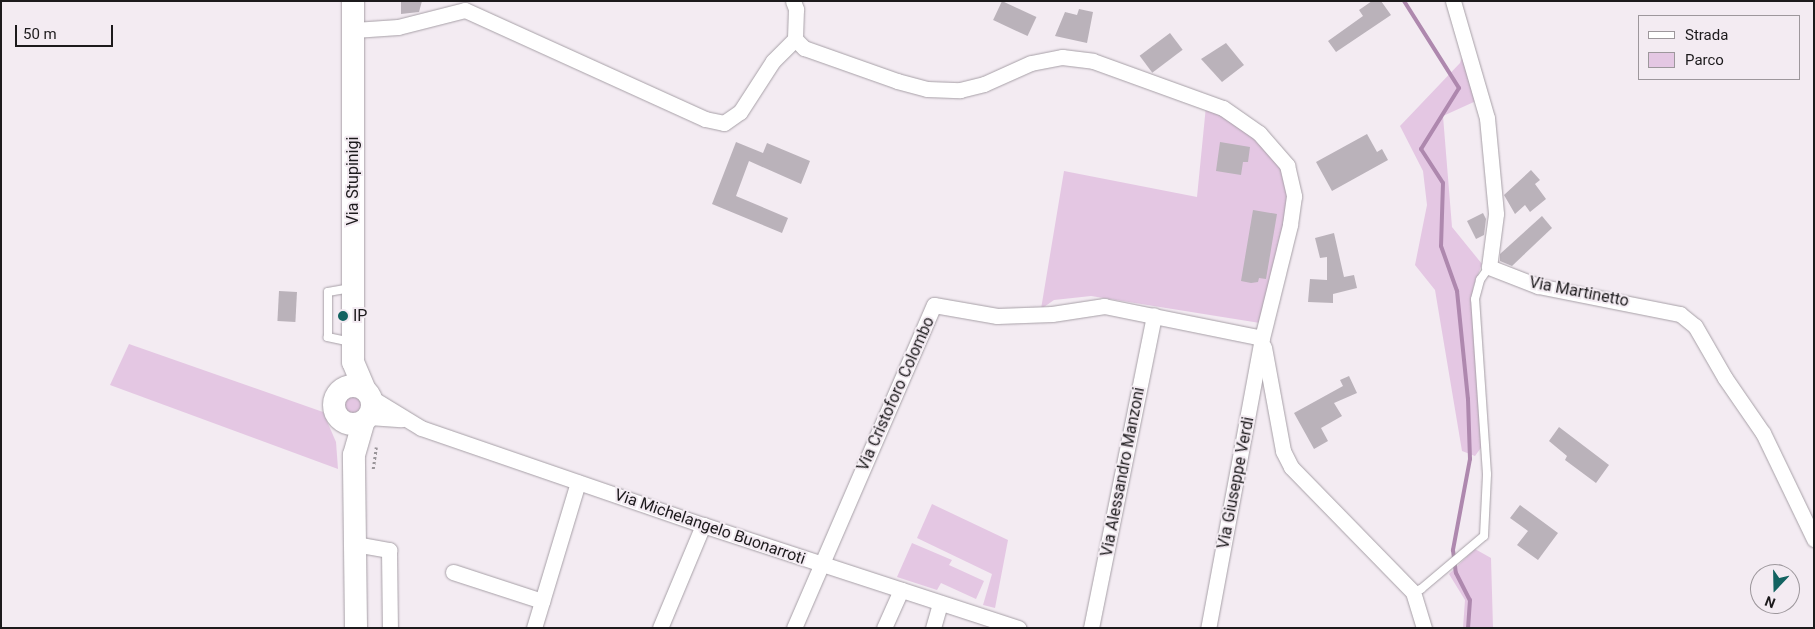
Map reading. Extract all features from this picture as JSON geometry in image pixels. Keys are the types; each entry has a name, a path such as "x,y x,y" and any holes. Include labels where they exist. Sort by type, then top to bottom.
{"street":[{"name":"Via Stupinigi","path":"353,1 353,352 369,412"},
{"path":"354,30 398,27 468,5 704,119 724,122 740,112 773,61 795,39 796,9 794,1"},
{"path":"1452,1 1487,118 1496,214 1489,267"},
{"path":"795,39 804,48 897,81 944,91 984,84 1031,63 1075,58 1112,67 1234,114 1276,150 1292,180 1290,225 1262,338 1283,451 1291,467 1412,592 1424,628"},
{"name":"Via Martinetto","path":"1489,267 1538,286 1680,314 1695,326 1725,378 1763,433 1814,539"},
{"name":"Via Cristoforo Colombo","path":"794,628 934,306 997,316 1052,314 1104,306 1262,338"},
{"name":"Via Alessandro Manzoni","path":"1091,628 1154,315"},
{"name":"Via Giuseppe Verdi","path":"1208,628 1262,338"},
{"name":"Via Stupinigi","path":"340,419 334,408 353,352"},
{"path":"340,390 352,385 369,412"},
{"path":"340,419 352,424 369,412"},
{"path":"356,628 354,455 369,412"},
{"name":"Via Michelangelo Buonarroti","path":"369,412 403,419 703,525 1019,628"},
{"path":"340,419 354,455"},
{"path":"534,628 578,482"},
{"path":"660,628 703,525"},
{"path":"355,544 389,550 390,628"},
{"path":"453,572 542,601"},
{"path":"884,628 901,590"},
{"path":"933,628 940,602"}],"lane":[{"path":"1412,592 1447,567 1484,536 1488,474 1475,299 1480,280 1489,267"}],"path":[{"path":"369,412 376,455 371,474"}],"green space":[{"path":"1468,40 1487,96 1443,116 1452,227 1482,264 1473,288 1483,445 1475,456 1462,451 1435,290 1415,265 1427,205 1423,171 1400,126 1460,63"},
{"path":"1206,106 1266,146 1286,177 1287,209 1260,323 1091,296 1054,300 1041,309 1064,171 1197,197"},
{"path":"129,344 323,412 336,442 338,469 110,385"},
{"path":"353,397 359,399 361,405 359,411 353,413 347,411 345,405 347,399"},
{"path":"932,504 1008,540 995,608 983,605 992,574 917,538"},
{"path":"912,543 952,560 949,565 984,581 976,599 941,583 937,590 897,577"},
{"path":"1475,549 1491,558 1493,628 1463,628 1465,600 1449,574"}],"building":[{"path":"401,1 422,1 419,12 401,14"},
{"path":"1002,1 1036,17 1028,36 993,20"},
{"path":"1372,1 1381,1 1391,15 1336,52 1328,41 1363,16 1359,10"},
{"path":"1079,9 1093,12 1087,43 1055,36 1065,12 1077,15"},
{"path":"1170,33 1183,50 1152,73 1140,56"},
{"path":"1226,43 1244,65 1222,82 1201,59"},
{"path":"1367,134 1377,152 1382,149 1388,160 1332,191 1316,162"},
{"path":"736,142 763,153 767,143 810,161 801,184 749,161 736,196 788,218 782,233 712,204"},
{"path":"1220,142 1250,147 1248,162 1243,162 1241,175 1216,171"},
{"path":"1531,170 1540,180 1535,184 1546,199 1530,212 1525,205 1515,214 1504,195"},
{"path":"1253,210 1277,214 1266,279 1259,278 1258,282 1251,283 1241,281"},
{"path":"1483,213 1486,219 1484,235 1476,239 1467,221"},
{"path":"1542,216 1552,228 1512,266 1500,261 1500,254"},
{"path":"1334,233 1344,277 1354,275 1357,288 1333,294 1333,303 1308,302 1310,279 1327,280 1327,257 1320,258 1315,238"},
{"path":"279,291 297,292 295,322 277,321"},
{"path":"1349,376 1357,393 1334,403 1342,416 1321,428 1328,441 1314,449 1294,413 1343,386 1340,380"},
{"path":"1559,427 1609,465 1596,483 1565,460 1567,456 1549,441"},
{"path":"1520,505 1558,533 1538,560 1517,545 1528,531 1510,518"}],"waterway":[{"path":"1404,1 1459,88 1421,149 1443,183 1441,246 1457,291 1468,399 1470,459 1453,550 1456,573 1470,600 1468,628"}],"place":[{"name":"IP","path":"343,316"}]}
